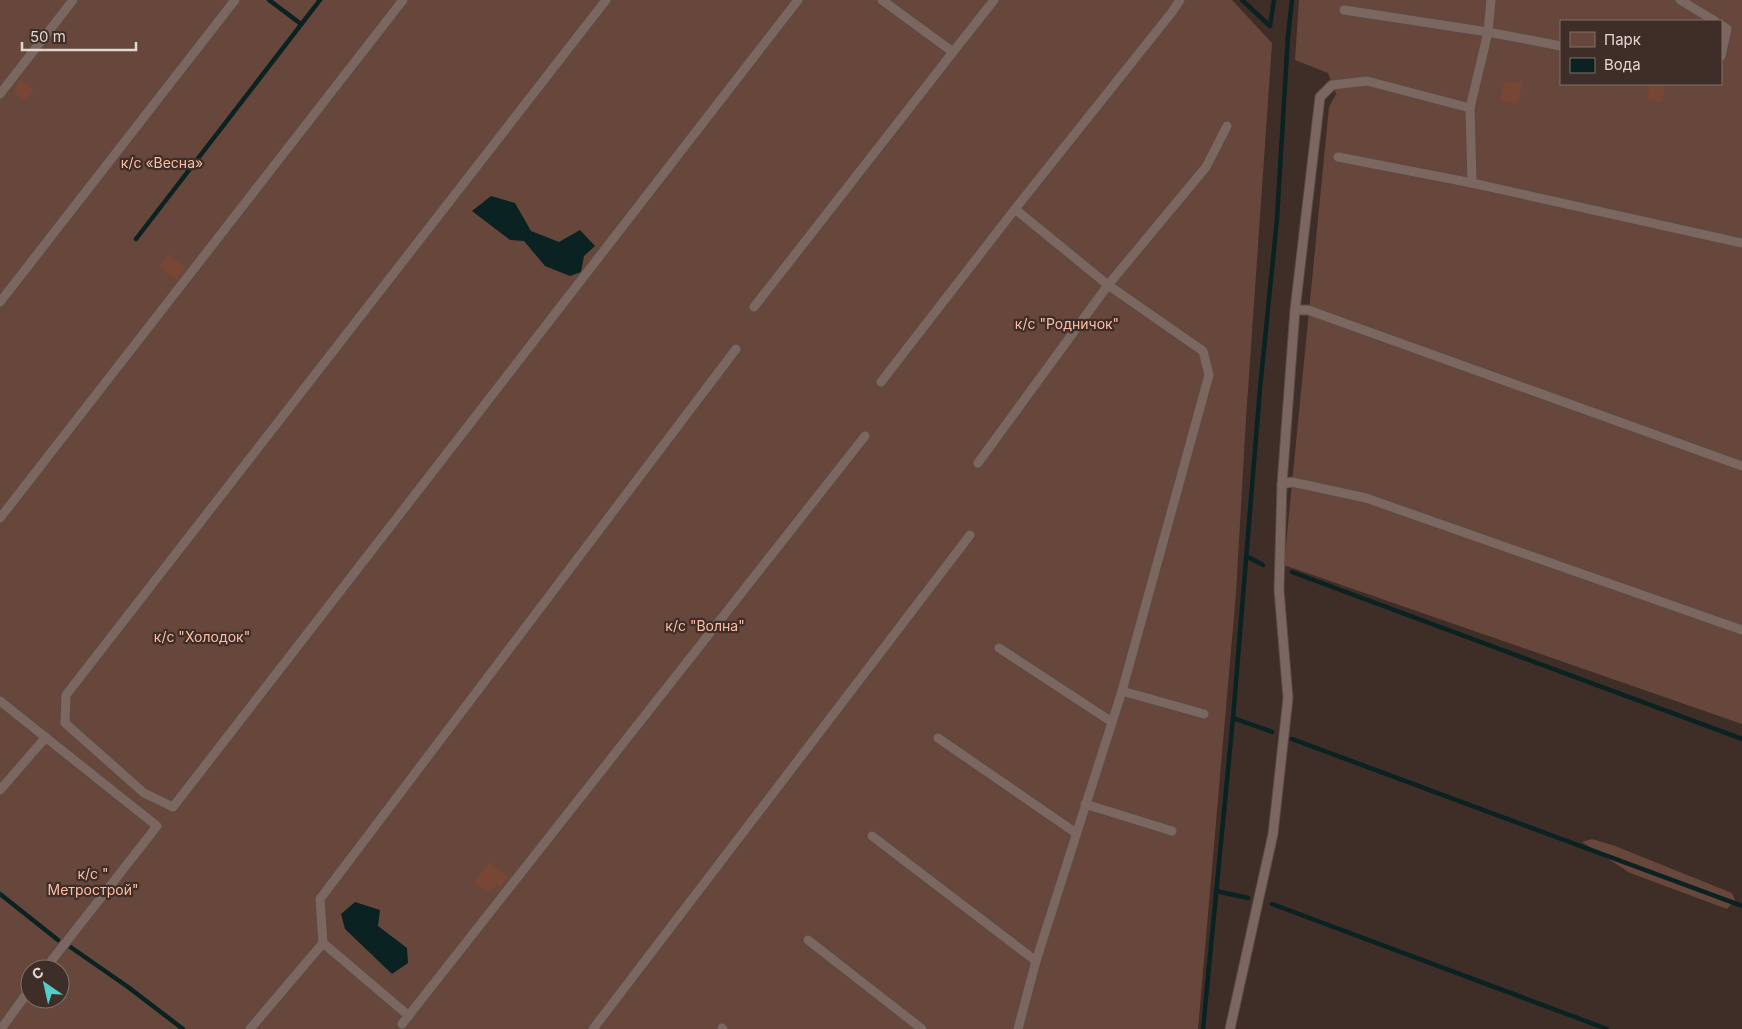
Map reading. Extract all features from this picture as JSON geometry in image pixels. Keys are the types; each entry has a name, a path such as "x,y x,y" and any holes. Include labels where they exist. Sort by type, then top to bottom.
{"lane":[{"path":"0,94 73,0"},
{"path":"0,302 234,0"},
{"path":"0,518 403,0"},
{"path":"606,0 66,695 66,723 144,793 173,807 798,0"},
{"path":"882,0 953,52"},
{"path":"754,307 994,0"},
{"path":"880,382 1180,0"},
{"path":"1472,184 1470,108 1488,32 1491,0"},
{"path":"1680,0 1712,20"},
{"path":"1344,10 1488,32 1560,46"},
{"path":"1722,26 1727,29 1722,52"},
{"path":"1230,1029 1273,834 1288,698 1279,590 1282,484 1295,310 1320,97 1332,85 1367,81 1470,108"},
{"path":"978,463 1108,285 1206,167 1227,126"},
{"path":"1338,157 1742,243"},
{"path":"1015,209 1108,285 1203,351 1210,375 1122,691 1036,961 1018,1029"},
{"path":"1295,310 1308,310 1742,466"},
{"path":"250,1029 323,943 320,899 736,348"},
{"path":"402,1027 408,1016 865,436"},
{"path":"1282,484 1292,482 1366,498 1742,630"},
{"path":"593,1029 970,536"},
{"path":"999,648 1112,722"},
{"path":"1122,691 1204,714"},
{"path":"0,700 156,826 53,959"},
{"path":"0,790 46,737"},
{"path":"938,738 1076,833"},
{"path":"1085,804 1172,831"},
{"path":"872,836 1036,961"},
{"path":"808,940 922,1029"},
{"path":"323,943 408,1016"},
{"path":"1,1029 20,1003"}],"green space":[{"path":"0,0 1232,0 1272,43 1236,593 1198,1029 0,1029"},
{"path":"1299,0 1742,0 1742,724 1284,565 1329,107 1336,94 1328,73 1295,60"},
{"path":"1592,839 1615,846 1732,893 1735,900 1727,909 1630,873 1582,842"}],"water":[{"path":"491,196 515,203 531,231 559,242 580,230 595,246 584,256 581,272 570,276 545,266 524,241 510,240 472,211"},
{"path":"355,902 380,910 378,926 407,948 408,963 392,974 345,929 341,914"}],"building":[{"path":"21,80 34,89 26,101 13,92"},
{"path":"1504,81 1522,84 1518,104 1500,101"},
{"path":"1650,85 1665,86 1662,102 1647,100"},
{"path":"169,254 186,268 176,280 159,267"},
{"path":"490,862 508,877 500,887 497,884 489,894 474,882"}],"waterway":[{"path":"269,0 301,24"},
{"path":"136,239 320,0"},
{"path":"1242,0 1270,26 1274,0"},
{"path":"1203,1029 1233,718 1260,389 1277,219 1288,36 1292,0"},
{"path":"1246,556 1263,565"},
{"path":"1292,572 1742,739"},
{"path":"1233,718 1272,732"},
{"path":"1292,739 1742,906"},
{"path":"1216,891 1248,898"},
{"path":"0,894 58,940"},
{"path":"1272,904 1607,1029"},
{"path":"69,946 128,987 183,1029"}],"park label":[{"name":"к/с «Весна»","path":"162,163"},
{"name":"к/с \"Родничок\"","path":"1067,324"},
{"name":"к/с \"Волна\"","path":"705,626"},
{"name":"к/с \"Холодок\"","path":"202,637"},
{"name":"к/с \" Метрострой\"","path":"93,882"}]}
